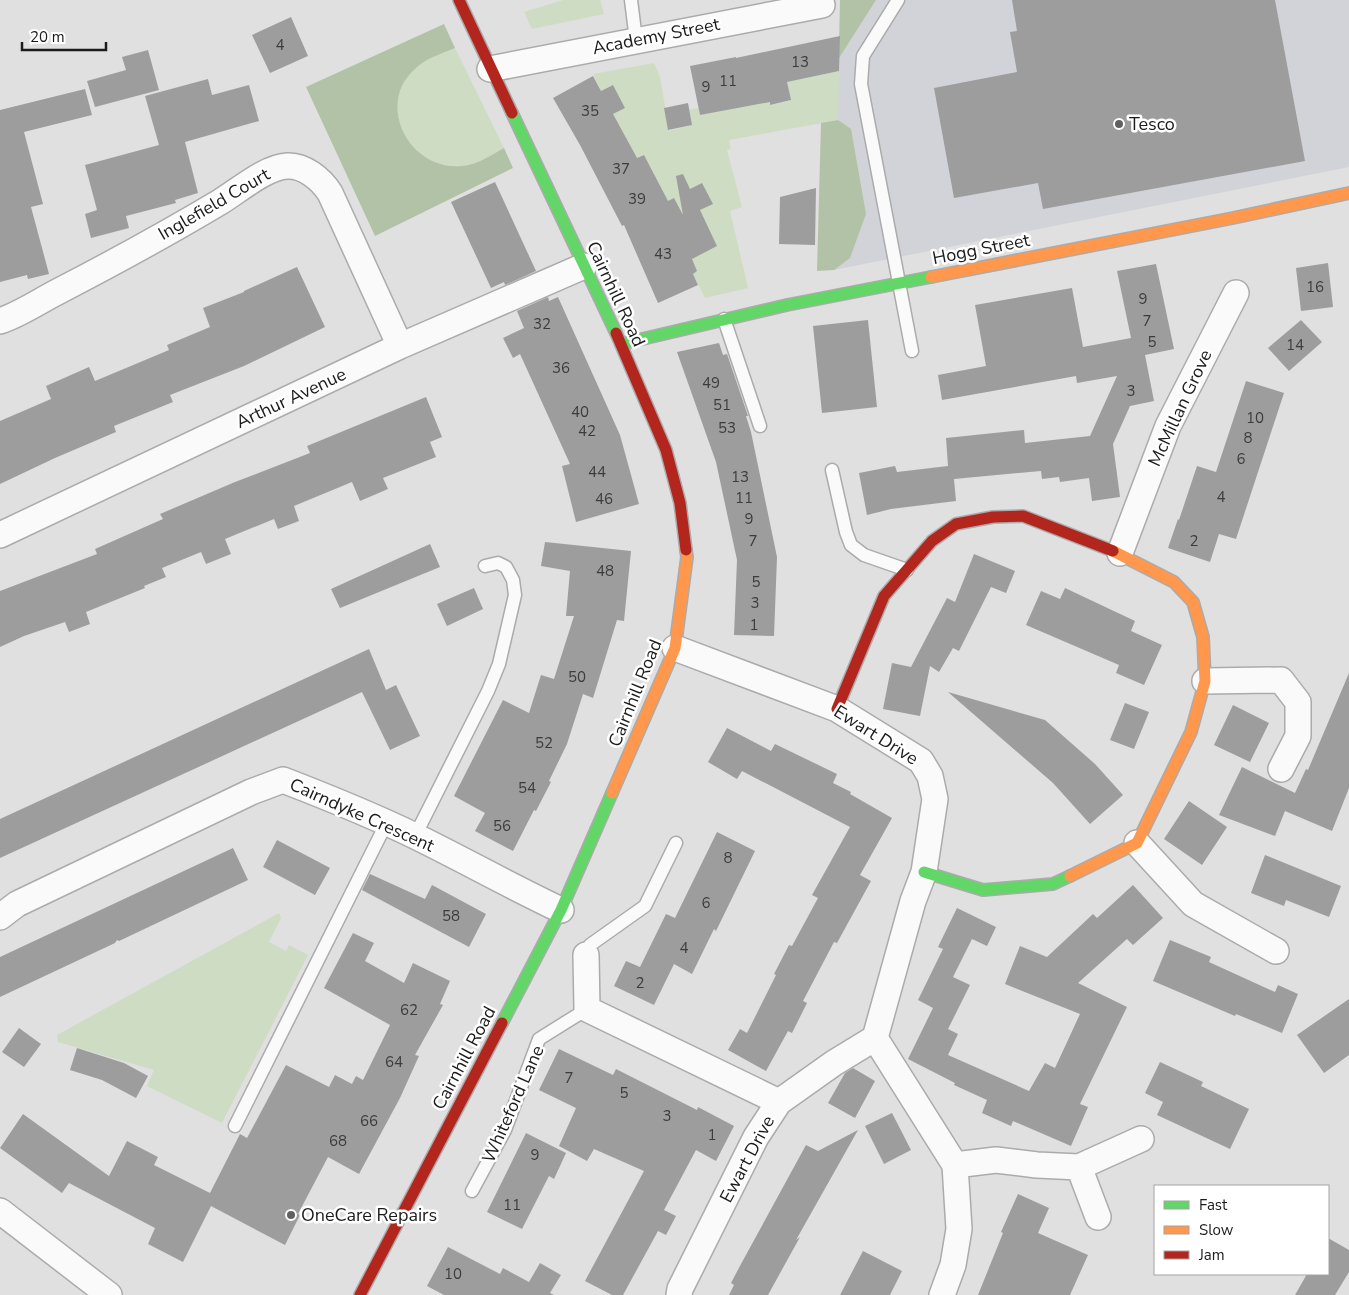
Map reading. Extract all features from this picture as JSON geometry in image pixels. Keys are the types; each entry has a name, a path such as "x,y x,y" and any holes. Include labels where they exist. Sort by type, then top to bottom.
{"street":[{"name":"Cairnhill Road","path":"360,1295 561,910 675,648 687,557 680,503 666,450 621,344 459,0"},
{"name":"Academy Street","path":"490,68 822,5"},
{"name":"Inglefield Court","path":"0,321 98,271 221,202 256,179 278,168 295,167 324,183 330,193 400,346"},
{"name":"Hogg Street","path":"621,344 724,319 900,282 1233,218 1349,193"},
{"name":"Arthur Avenue","path":"0,535 400,346 584,266"},
{"name":"McMillan Grove","path":"1120,553 1168,426 1236,293"},
{"path":"837,709 884,596 932,541 956,524 993,517 1023,516 1120,553 1174,582 1193,602 1204,637 1205,681 1191,732 1137,842 1053,884 983,890 924,872"},
{"name":"Ewart Drive","path":"675,648 837,709 921,762 930,776 935,799 924,872 913,901 875,1038 834,1063 779,1102 756,1137 680,1288 679,1295"},
{"path":"1205,681 1281,680 1298,702 1298,736 1281,769"},
{"name":"Cairndyke Crescent","path":"0,917 17,904 251,792 283,780 348,805 415,836 509,886 561,910"},
{"path":"1137,842 1192,904 1276,951"},
{"path":"586,955 587,1009 779,1102"},
{"path":"875,1038 955,1165 959,1229 953,1265 942,1295"},
{"path":"955,1165 996,1160 1037,1165 1080,1167 1142,1139"},
{"path":"1080,1167 1098,1217"},
{"path":"0,1211 109,1295"}],"lane":[{"path":"631,0 636,40"},
{"path":"898,0 863,56 861,84 912,351"},
{"path":"724,319 760,426"},
{"path":"832,470 846,532 851,545 864,555 907,570"},
{"path":"415,836 488,691 499,664 515,595 513,580 506,567 498,563 485,566"},
{"path":"235,1126 386,824"},
{"path":"586,955 590,945 645,906 676,842"},
{"name":"Whiteford Lane","path":"472,1191 504,1130 539,1039 587,1009"}],"shaded area":[{"path":"840,0 1349,0 1349,167 834,270"}],"green space":[{"path":"563,0 600,0 604,14 532,29 524,12"},
{"path":"840,0 876,0 839,58"},
{"path":"444,24 455,48 424,62 403,83 398,100 398,116 404,132 413,147 427,158 443,165 462,166 473,164 504,148 513,168 375,236 306,87"},
{"path":"455,48 504,148 478,162 462,166 443,165 427,158 413,147 404,133 398,116 398,100 403,83 419,65"},
{"path":"654,63 660,77 669,131 692,125 689,110 698,108 700,115 722,111 767,87 770,105 790,101 787,82 839,71 838,120 729,140 731,149 727,150 742,207 730,211 748,288 705,298 693,274 697,271 688,252 707,244 710,250 717,246 709,229 679,241 653,172 643,155 634,159 613,114 625,108 613,85 601,91 593,74"},
{"path":"838,120 851,129 866,214 850,258 834,270 817,271 821,123"},
{"path":"279,913 281,918 269,942 286,951 289,945 308,955 222,1123 147,1086 154,1070 58,1042 57,1035"}],"building":[{"name":"Tesco","path":"1012,0 1275,0 1305,161 1043,209 1038,183 954,198 934,88 1017,72 1010,32 1017,31"},
{"path":"291,17 308,56 270,73 252,35"},
{"path":"840,36 839,71 787,82 791,100 770,105 770,102 700,115 690,66"},
{"path":"148,50 159,90 95,107 87,81 126,70 122,57"},
{"path":"593,76 601,91 613,85 625,108 613,114 637,158 644,155 668,201 674,198 683,215 676,176 683,174 690,189 702,183 713,204 700,210 717,246 692,259 697,271 693,274 698,285 658,303 624,225 622,226 553,98"},
{"path":"208,79 212,95 249,85 259,121 185,142 198,193 175,200 176,203 126,216 129,228 91,238 85,214 97,210 85,165 159,145 145,96"},
{"path":"85,89 92,115 24,132 43,204 31,207 49,274 28,279 27,275 0,282 0,110"},
{"path":"688,103 692,125 668,130 664,108"},
{"path":"495,182 536,271 505,285 504,282 491,288 451,202"},
{"path":"816,188 815,245 779,244 780,197"},
{"path":"1328,263 1333,307 1301,311 1296,268"},
{"path":"1156,264 1174,349 1145,355 1154,401 1130,406 1113,444 1120,497 1092,501 1089,478 1060,482 1059,477 1042,479 1041,471 954,479 956,501 891,509 867,515 859,473 895,466 897,472 948,466 946,438 1024,430 1025,443 1090,436 1117,376 1077,383 1076,376 942,400 938,375 986,366 975,305 1072,288 1083,347 1131,338 1117,271"},
{"path":"297,267 325,327 244,366 170,395 173,402 114,426 116,432 0,484 0,421 51,399 46,386 89,367 95,381 169,350 167,345 210,327 203,308 244,292"},
{"path":"548,297 549,301 558,297 620,435 639,504 576,522 562,466 570,464 520,354 513,358 503,338 524,328 517,311"},
{"path":"868,320 877,407 822,413 813,326"},
{"path":"1301,320 1322,342 1289,371 1268,348"},
{"path":"719,343 723,355 727,354 748,416 746,416 777,557 774,636 734,635 737,560 716,462 677,352"},
{"path":"1246,381 1284,393 1236,539 1219,534 1210,562 1168,548 1197,466 1216,472"},
{"path":"426,397 442,437 430,442 436,457 383,478 388,489 360,501 352,482 294,506 299,521 278,529 274,519 225,539 231,554 206,564 201,552 162,568 166,577 144,586 145,588 86,612 90,624 69,632 65,622 24,636 0,647 0,591 97,554 95,549 163,519 160,514 310,453 307,446"},
{"path":"545,542 631,551 624,621 617,620 593,698 583,694 567,744 549,781 551,782 513,851 475,831 485,813 454,796 503,700 529,713 541,675 554,679 574,616 566,616 570,571 541,566"},
{"path":"430,544 440,567 340,608 331,589"},
{"path":"974,554 1015,571 1006,593 991,587 959,651 953,648 939,672 930,666 920,716 883,709 892,663 911,667 947,598 955,602"},
{"path":"474,588 483,609 447,626 437,604"},
{"path":"1065,588 1135,621 1131,631 1162,645 1144,685 1116,673 1119,665 1026,625 1041,591 1060,599"},
{"path":"369,649 386,690 396,685 420,736 390,750 362,692 0,858 0,819"},
{"path":"1349,673 1349,788 1332,831 1285,811 1275,836 1219,815 1242,767 1295,793 1306,769 1308,770"},
{"path":"948,692 1045,720 1095,764 1123,795 1090,824 1053,783"},
{"path":"1125,703 1149,712 1134,749 1110,740"},
{"path":"1233,705 1269,723 1250,762 1214,745"},
{"path":"727,728 771,751 775,744 837,774 833,783 892,818 860,875 871,881 837,943 834,942 803,1001 807,1003 792,1033 788,1031 766,1071 728,1050 740,1029 747,1033 789,945 792,946 818,898 812,895 850,827 742,771 737,779 708,762"},
{"path":"1189,801 1227,827 1202,865 1164,839"},
{"path":"717,832 755,851 716,931 714,929 692,974 674,964 654,1005 614,986 626,961 640,967 666,914 675,918"},
{"path":"277,840 330,868 315,895 263,867"},
{"path":"233,848 248,880 119,941 117,940 115,943 0,997 0,957"},
{"path":"1265,855 1341,886 1329,917 1286,900 1284,906 1251,893"},
{"path":"370,874 425,899 432,885 486,914 469,947 362,890"},
{"path":"1133,885 1163,918 1133,945 1127,939 1078,983 1127,1007 1080,1104 1088,1107 1071,1146 1013,1121 1011,1126 982,1113 987,1100 954,1085 955,1083 908,1059 933,1008 918,1000 943,949 938,947 957,908 996,927 987,946 972,939 953,977 970,985 948,1029 958,1034 948,1055 1029,1091 1045,1063 1055,1068 1080,1014 1005,984 1020,946 1047,957 1093,914 1097,918"},
{"path":"353,933 374,943 365,961 404,983 413,963 450,981 440,1004 443,1005 415,1055 419,1056 400,1098 359,1174 328,1157 298,1214 300,1215 285,1245 211,1206 183,1262 148,1244 155,1228 69,1183 62,1193 0,1148 23,1114 109,1176 127,1141 158,1157 154,1165 210,1193 240,1134 247,1138 286,1065 329,1087 335,1075 352,1084 356,1076 363,1080 390,1025 324,988"},
{"path":"1170,940 1211,957 1209,962 1275,992 1278,985 1298,994 1282,1033 1236,1014 1235,1016 1153,981"},
{"path":"1349,999 1349,1055 1324,1073 1297,1035"},
{"path":"19,1028 41,1044 24,1067 2,1052"},
{"path":"77,1048 124,1063 148,1076 136,1098 102,1080 70,1070"},
{"path":"559,1049 613,1075 616,1069 697,1110 698,1107 734,1126 716,1161 696,1150 664,1210 676,1216 666,1235 658,1231 623,1295 612,1295 585,1281 644,1171 594,1149 587,1161 559,1146 576,1108 539,1090"},
{"path":"1160,1062 1203,1082 1201,1086 1249,1109 1230,1149 1157,1115 1163,1102 1145,1093"},
{"path":"853,1068 875,1081 855,1118 828,1103 845,1073"},
{"path":"892,1113 911,1150 884,1164 865,1126"},
{"path":"858,1130 796,1240 800,1237 768,1295 729,1295 734,1285 731,1283 806,1145 818,1151"},
{"path":"526,1133 566,1153 554,1179 549,1176 522,1229 487,1212"},
{"path":"1018,1194 1049,1208 1038,1233 1088,1255 1070,1295 978,1295 1003,1233 1001,1232"},
{"path":"1329,1239 1349,1250 1349,1272 1335,1295 1295,1295 1306,1275 1329,1275"},
{"path":"448,1247 500,1274 503,1268 529,1282 540,1263 561,1275 550,1293 554,1295 444,1295 427,1286"},
{"path":"863,1251 902,1271 890,1295 840,1295"}],"traffic: fast":[{"path":"512,113 616,333"},
{"path":"621,344 787,305 931,277"},
{"path":"502,1023 561,910 612,793"},
{"path":"924,872 983,890 1053,884 1070,876"}],"traffic: slow":[{"path":"931,277 1233,218 1349,193"},
{"path":"612,793 675,648 687,557 686,550"},
{"path":"1070,876 1137,843 1191,732 1205,681 1203,637 1193,602 1174,582 1113,551"}],"traffic: jam":[{"path":"459,0 512,113"},
{"path":"616,333 666,450 680,503 686,550"},
{"path":"837,709 884,596 932,541 956,524 993,517 1023,516 1113,551"},
{"path":"360,1295 502,1023"}],"place":[{"name":"Tesco","path":"1119,124"},
{"name":"OneCare Repairs","path":"291,1215"}]}
